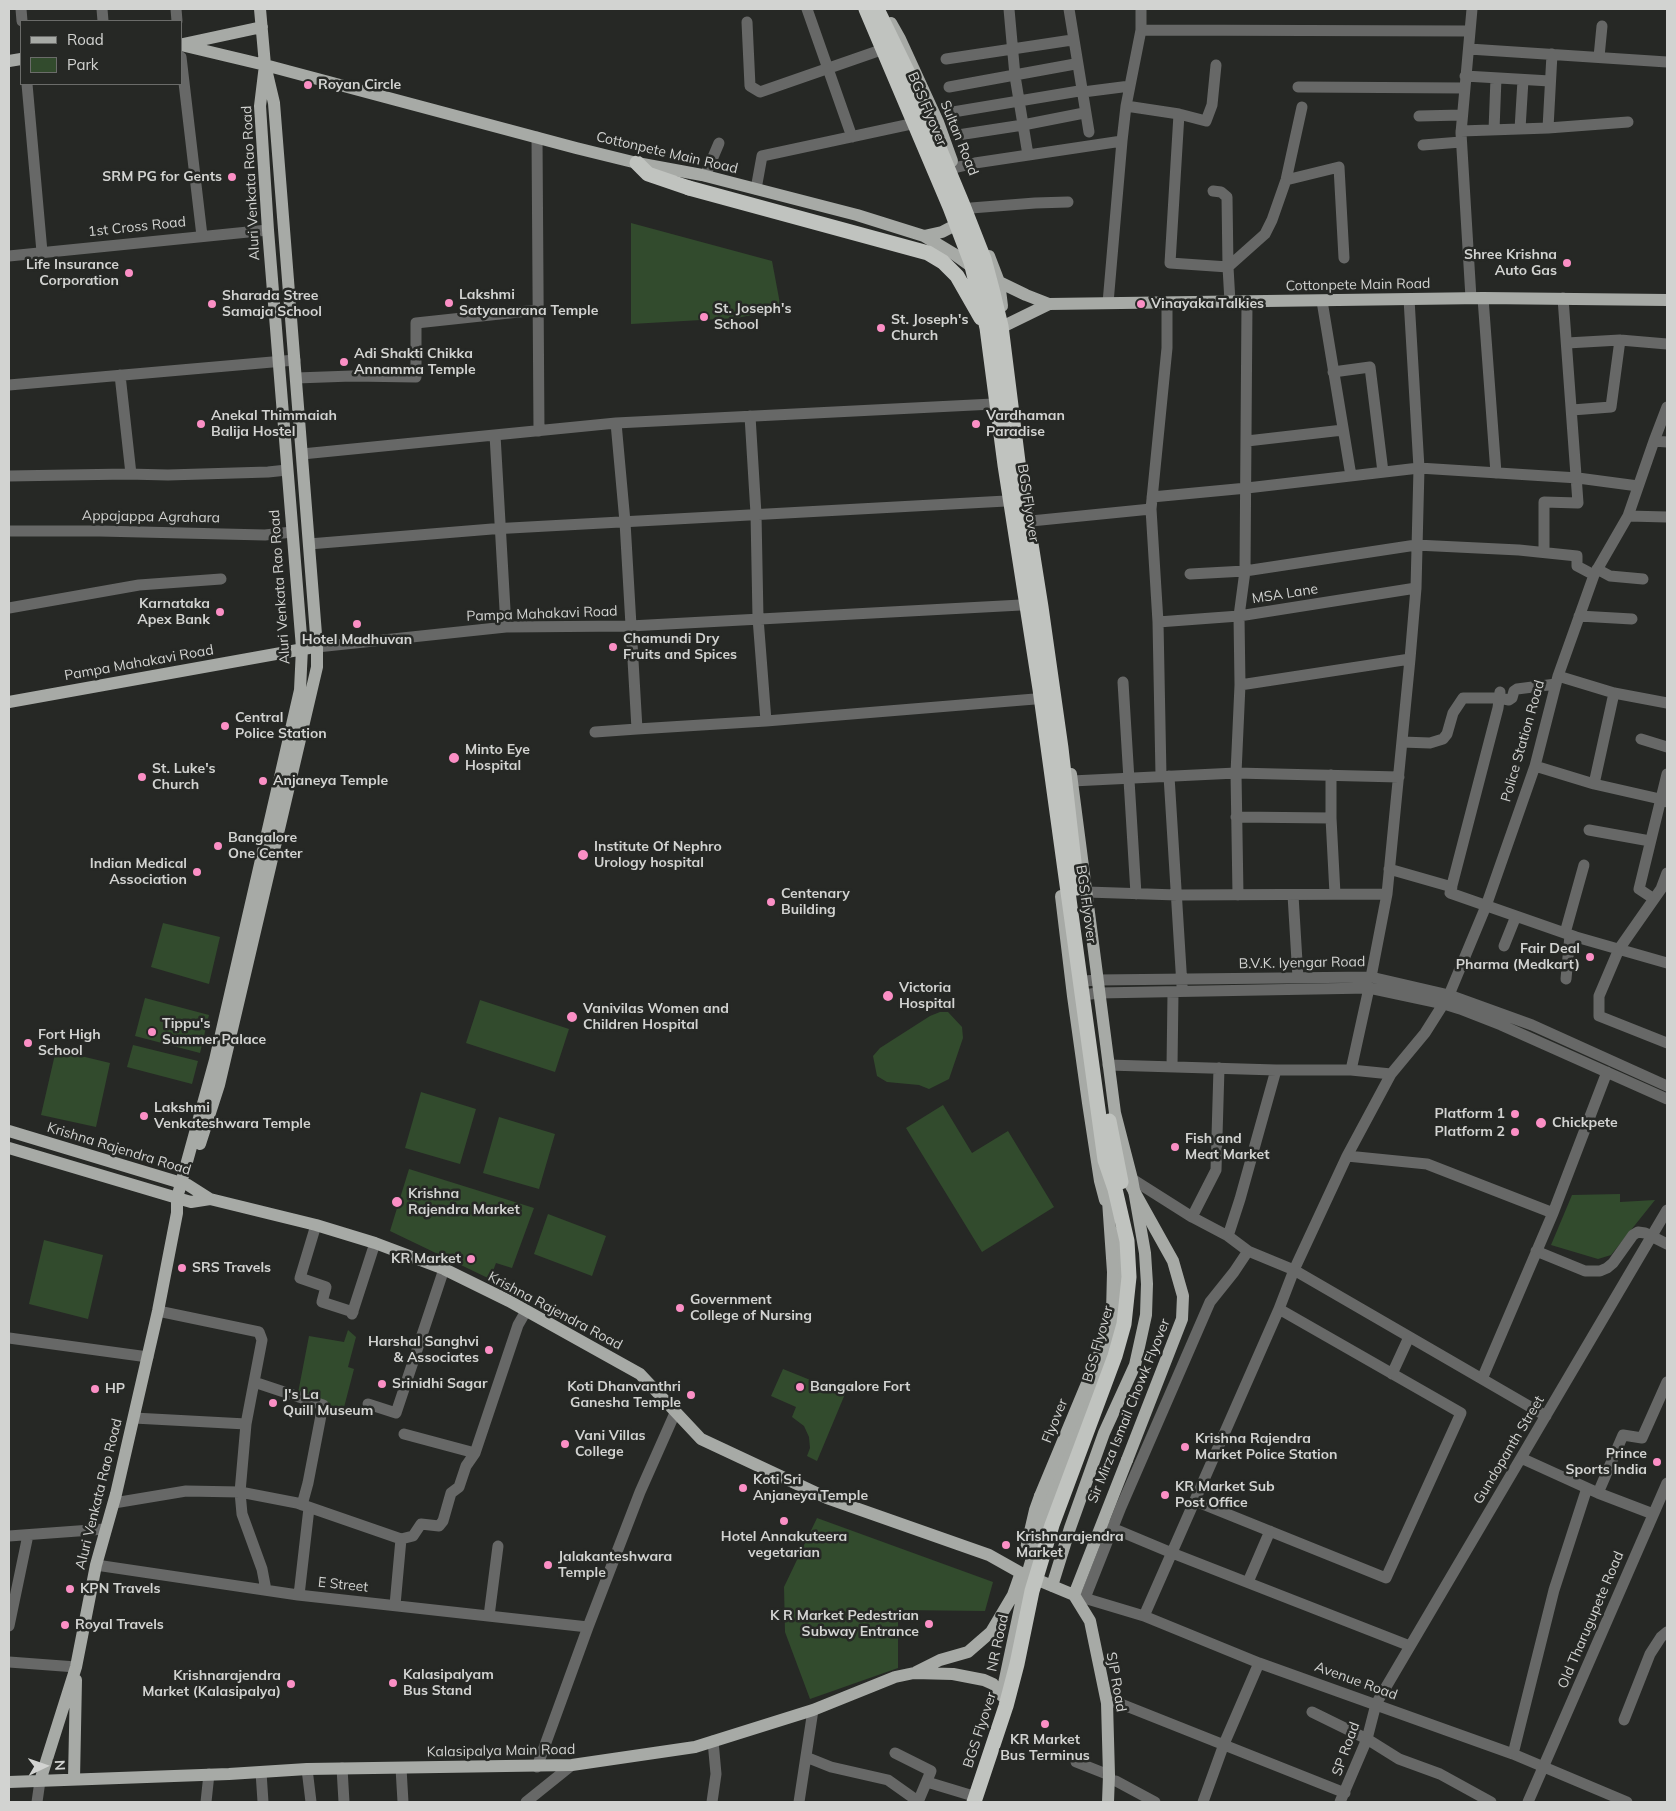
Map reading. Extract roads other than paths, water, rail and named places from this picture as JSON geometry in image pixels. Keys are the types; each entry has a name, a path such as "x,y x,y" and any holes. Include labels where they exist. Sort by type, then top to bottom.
{"highway":[{"name":"BGS Flyover","path":"866,9 972,262 987,328 1005,465 1110,1159 1127,1241 1129,1277 1124,1324 1115,1356 1052,1525 1032,1591 1006,1706 971,1800"},
{"name":"BGS Flyover","path":"877,9 907,71 984,259 1001,326 1018,462 1057,719 1082,929 1108,1117 1110,1159 1135,1243 1138,1277 1132,1331 1061,1526 1039,1598 1027,1664 1014,1714 984,1802"},
{"path":"637,163 648,174 689,188 928,253 943,262 957,276 987,328"}],"main road":[{"name":"Aluri Venkata Rao Road","path":"184,1184 194,1162 216,1099 317,666 274,104 265,65 260,9"},
{"path":"859,9 911,124 968,265 984,335 1035,700 1071,983 1100,1181 1118,1248 1120,1310 1106,1355 1014,1596 991,1632 968,1652 940,1660 914,1673"},
{"name":"Sultan Road","path":"883,9 900,39 938,122 999,282 1021,462 1048,608 1061,696 1115,1113 1132,1179 1145,1253 1146,1315 1135,1365 1104,1433 1070,1528 1052,1586"},
{"path":"182,44 262,27"},
{"name":"Cottonpete Main Road","path":"182,44 637,163 705,176 857,215 924,236 968,265 999,282 1049,304 1477,298 1667,300"},
{"name":"Aluri Venkata Rao Road","path":"40,1780 76,1667 96,1566 105,1529 114,1503 158,1312 180,1199 215,1060 300,690 302,648 278,362 260,106 265,65"},
{"path":"924,236 942,232 953,227 972,212"},
{"name":"Cottonpete Main Road","path":"1004,326 1049,304"},
{"name":"Pampa Mahakavi Road","path":"9,701 302,648 317,647"},
{"name":"Krishna Rajendra Road","path":"9,1131 194,1187 210,1199 316,1225 375,1243 444,1269 526,1311 640,1374 701,1439 818,1493 989,1555 1024,1574 1052,1586"},
{"path":"9,1148 191,1202 210,1199"},
{"name":"Sir Mirza Ismail Chowk Flyover","path":"1080,1596 1107,1525 1127,1460 1182,1319 1183,1296 1174,1261 1110,1159"},
{"name":"Flyover","path":"1024,1574 1035,1510 1100,1352 1112,1313 1113,1272 1110,1159"},
{"name":"NR Road","path":"971,1800 1002,1696 1024,1574"},
{"path":"1052,1586 1080,1596"},
{"name":"SJP Road","path":"1080,1596 1090,1621 1107,1703 1108,1802"},
{"path":"74,1779 76,1667"},
{"name":"Kalasipalya Main Road","path":"9,1782 307,1769 572,1765 695,1747 813,1710 895,1676 914,1673 953,1674 984,1680 992,1684 1002,1696"}],"street":[{"path":"807,9 852,137"},
{"path":"1009,9 1015,76 1028,155"},
{"path":"1069,9 1081,91 1090,132"},
{"path":"1108,303 1122,141 1126,106 1141,30 1141,9"},
{"path":"1472,9 1461,137 1496,473"},
{"path":"747,22 750,86 760,92 878,51"},
{"path":"1599,58 1602,26"},
{"path":"1141,30 1470,31"},
{"path":"946,59 1072,40"},
{"path":"1469,49 1667,62"},
{"path":"1548,128 1552,54"},
{"path":"949,87 1076,64"},
{"path":"1126,106 1179,114 1206,121 1212,105 1216,65"},
{"path":"182,66 202,236"},
{"path":"1298,87 1465,82 1496,78 1550,81"},
{"path":"1494,130 1496,78"},
{"path":"1520,129 1523,80"},
{"path":"27,85 42,252"},
{"path":"953,112 1081,91 1130,86"},
{"path":"1179,114 1170,262 1228,267 1265,234 1280,202 1302,107"},
{"path":"958,135 1023,125 1084,112"},
{"path":"1418,116 1462,115"},
{"path":"1423,145 1494,130 1628,122"},
{"path":"756,190 762,156 911,124"},
{"path":"537,137 539,431"},
{"path":"954,168 1122,141"},
{"path":"705,176 719,143"},
{"path":"1286,180 1339,167 1344,258"},
{"path":"1213,191 1221,192 1228,196 1230,302"},
{"path":"972,212 1035,202 1068,202"},
{"name":"1st Cross Road","path":"9,256 268,230"},
{"path":"1544,552 1544,502 1578,503 1578,478 1563,298"},
{"path":"1351,1070 1387,894 1416,588 1419,468 1409,299"},
{"path":"1322,301 1351,476"},
{"path":"1238,895 1236,773 1240,685 1239,616 1245,571 1247,488 1247,302"},
{"path":"1167,303 1167,348 1151,509 1165,776 1177,895 1182,979 1178,993 1172,1067"},
{"path":"296,378 416,376 416,323 537,310"},
{"path":"1567,343 1620,340 1667,344"},
{"path":"1572,410 1611,407 1620,340"},
{"path":"9,385 295,360"},
{"path":"1334,372 1370,367 1383,472"},
{"path":"120,375 131,474"},
{"path":"302,454 616,423 993,404"},
{"name":"Police Station Road","path":"1144,1616 1279,1310 1294,1270 1347,1156 1390,1074 1425,1033 1446,999 1486,906 1534,766 1557,680 1595,572 1628,516 1667,407"},
{"path":"750,416 756,514 758,618 766,722"},
{"path":"616,423 625,522 637,729"},
{"path":"1247,441 1343,430"},
{"path":"495,435 506,627"},
{"path":"1654,441 1667,442"},
{"path":"1152,497 1419,468 1578,478 1638,486"},
{"path":"9,476 131,474 168,476 287,470"},
{"path":"309,544 500,528 1006,501"},
{"path":"1031,521 1151,509"},
{"path":"1628,516 1667,517"},
{"name":"Appajappa Agrahara","path":"9,531 100,530 265,535 292,532"},
{"path":"1190,574 1245,571 1416,545 1544,552 1577,556 1577,566 1610,576 1644,579"},
{"path":"9,608 139,585 221,579"},
{"name":"MSA Lane","path":"1158,622 1239,616 1416,588"},
{"name":"Pampa Mahakavi Road","path":"317,647 506,627 630,626 1021,605"},
{"path":"1579,616 1632,620"},
{"path":"1240,685 1410,659"},
{"path":"1402,742 1430,743 1443,739 1447,734 1453,713 1463,698 1500,695 1509,700 1517,689 1557,680 1667,703"},
{"path":"1123,682 1136,894"},
{"path":"1594,784 1614,692"},
{"path":"1500,695 1450,893 1567,934 1667,963"},
{"path":"594,732 766,722 1035,700 1061,696"},
{"path":"1641,740 1667,747"},
{"path":"1534,766 1594,784 1664,800"},
{"path":"1072,781 1236,773 1399,777"},
{"path":"1654,899 1639,889 1650,841 1664,800 1667,774"},
{"path":"1330,775 1330,818 1335,894"},
{"path":"1236,817 1330,818"},
{"path":"1589,830 1650,841"},
{"path":"1566,979 1567,934 1584,865"},
{"path":"1390,868 1452,887"},
{"path":"1667,873 1661,889 1619,949 1599,996 1599,1016 1667,1043"},
{"path":"1087,892 1177,895 1387,894"},
{"path":"1293,895 1298,978"},
{"path":"1504,946 1516,916"},
{"name":"B.V.K. Iyengar Road","path":"1071,983 1097,980 1298,978 1370,982 1446,999 1532,1026 1667,1086"},
{"name":"B.V.K. Iyengar Road","path":"1073,996 1098,993 1178,993 1300,988 1370,982"},
{"name":"B.V.K. Iyengar Road","path":"1446,999 1667,1099"},
{"path":"1108,1065 1276,1070 1351,1070 1390,1074"},
{"path":"1192,1217 1216,1170 1219,1068"},
{"path":"1228,1236 1276,1070"},
{"path":"1482,1379 1553,1213 1608,1072"},
{"path":"1347,1156 1427,1164 1553,1213"},
{"path":"1132,1179 1192,1217 1228,1236 1248,1251 1294,1270 1546,1416"},
{"name":"Gundopanth Street","path":"1376,1704 1667,1210"},
{"path":"316,1225 300,1278 326,1288 322,1302 353,1313 375,1243"},
{"path":"1536,1251 1585,1271 1600,1271 1614,1263 1633,1235 1638,1232 1652,1236 1667,1244"},
{"path":"1248,1251 1210,1302 1107,1525 1410,1646"},
{"path":"368,1404 396,1413 444,1269"},
{"path":"1195,1501 1386,1578 1461,1413 1279,1310"},
{"path":"114,1503 186,1491 240,1492 306,1507 401,1539 413,1536 421,1524 439,1526 446,1512 451,1493 459,1488 466,1466 475,1454 518,1325 526,1311"},
{"path":"158,1312 259,1332 262,1340 246,1424 240,1492 242,1514 262,1569 266,1590"},
{"path":"1392,1374 1409,1337"},
{"path":"9,1338 148,1357"},
{"path":"254,1382 323,1405 308,1483 299,1595"},
{"path":"1598,1493 1624,1435 1642,1438 1667,1382"},
{"path":"537,1767 640,1492 675,1413"},
{"path":"134,1418 246,1424"},
{"path":"404,1434 475,1454"},
{"path":"1521,1458 1598,1493 1653,1514"},
{"name":"Old Tharugupete Road","path":"1528,1802 1667,1483"},
{"path":"1513,1754 1554,1590 1587,1488"},
{"path":"9,1536 105,1529"},
{"path":"1248,1582 1270,1532"},
{"path":"9,1626 13,1588 28,1535"},
{"path":"395,1605 401,1539"},
{"path":"489,1616 498,1546"},
{"name":"E Street","path":"96,1566 299,1595 588,1627"},
{"name":"Avenue Road","path":"1080,1596 1144,1616 1260,1663 1513,1754 1627,1802"},
{"path":"1624,1720 1650,1654 1661,1637 1667,1632"},
{"path":"9,1662 76,1667"},
{"path":"1203,1802 1224,1744 1260,1663"},
{"path":"1107,1703 1116,1702 1224,1744 1343,1798"},
{"name":"SP Road","path":"1343,1798 1368,1739 1376,1704"},
{"path":"798,1802 813,1710"},
{"path":"1312,1712 1368,1739 1399,1759 1440,1774 1491,1802"},
{"path":"712,1802 716,1774 713,1741"},
{"path":"806,1756 831,1767 888,1780 918,1802 931,1771 895,1753"},
{"path":"1076,1762 1155,1802"},
{"path":"526,1802 572,1765"},
{"path":"342,1768 344,1802"},
{"path":"401,1768 403,1802"},
{"path":"307,1769 311,1802"},
{"path":"261,1772 263,1802"},
{"path":"206,1802 210,1774"},
{"path":"37,1802 40,1780"},
{"path":"927,1782 971,1800"}],"place":[{"name":"Royan Circle","path":"308,85"},
{"name":"SRM PG for Gents","path":"232,177"},
{"name":"Shree Krishna Auto Gas","path":"1567,263"},
{"name":"Life Insurance Corporation","path":"129,273"},
{"name":"Lakshmi Satyanarana Temple","path":"449,303"},
{"name":"Sharada Stree Samaja School","path":"212,304"},
{"name":"Vinayaka Talkies","path":"1141,304"},
{"name":"St. Joseph's School","path":"704,317"},
{"name":"St. Joseph's Church","path":"881,328"},
{"name":"Adi Shakti Chikka Annamma Temple","path":"344,362"},
{"name":"Anekal Thimmaiah Balija Hostel","path":"201,424"},
{"name":"Vardhaman Paradise","path":"976,424"},
{"name":"Karnataka Apex Bank","path":"220,612"},
{"name":"Hotel Madhuvan","path":"357,624"},
{"name":"Chamundi Dry Fruits and Spices","path":"613,647"},
{"name":"Central Police Station","path":"225,726"},
{"name":"Minto Eye Hospital","path":"454,758"},
{"name":"St. Luke's Church","path":"142,777"},
{"name":"Anjaneya Temple","path":"263,781"},
{"name":"Bangalore One Center","path":"218,846"},
{"name":"Institute Of Nephro Urology hospital","path":"583,855"},
{"name":"Indian Medical Association","path":"197,872"},
{"name":"Centenary Building","path":"771,902"},
{"name":"Fair Deal Pharma (Medkart)","path":"1590,957"},
{"name":"Victoria Hospital","path":"888,996"},
{"name":"Vanivilas Women and Children Hospital","path":"572,1017"},
{"name":"Tippu's Summer Palace","path":"152,1032"},
{"name":"Fort High School","path":"28,1043"},
{"name":"Platform 1","path":"1515,1114"},
{"name":"Lakshmi Venkateshwara Temple","path":"144,1116"},
{"name":"Chickpete","path":"1541,1123"},
{"name":"Platform 2","path":"1515,1132"},
{"name":"Fish and Meat Market","path":"1175,1147"},
{"name":"Krishna Rajendra Market","path":"397,1202"},
{"name":"KR Market","path":"471,1259"},
{"name":"SRS Travels","path":"182,1268"},
{"name":"Government College of Nursing","path":"680,1308"},
{"name":"Harshal Sanghvi & Associates","path":"489,1350"},
{"name":"Srinidhi Sagar","path":"382,1384"},
{"name":"Bangalore Fort","path":"800,1387"},
{"name":"HP","path":"95,1389"},
{"name":"Koti Dhanvanthri Ganesha Temple","path":"691,1395"},
{"name":"J's La Quill Museum","path":"273,1403"},
{"name":"Vani Villas College","path":"565,1444"},
{"name":"Krishna Rajendra Market Police Station","path":"1185,1447"},
{"name":"Prince Sports India","path":"1657,1462"},
{"name":"Koti Sri Anjaneya Temple","path":"743,1488"},
{"name":"KR Market Sub Post Office","path":"1165,1495"},
{"name":"Hotel Annakuteera vegetarian","path":"784,1521"},
{"name":"Krishnarajendra Market","path":"1006,1545"},
{"name":"Jalakanteshwara Temple","path":"548,1565"},
{"name":"KPN Travels","path":"70,1589"},
{"name":"K R Market Pedestrian Subway Entrance","path":"929,1624"},
{"name":"Royal Travels","path":"65,1625"},
{"name":"Kalasipalyam Bus Stand","path":"393,1683"},
{"name":"Krishnarajendra Market (Kalasipalya)","path":"291,1684"},
{"name":"KR Market Bus Terminus","path":"1045,1724"}]}
